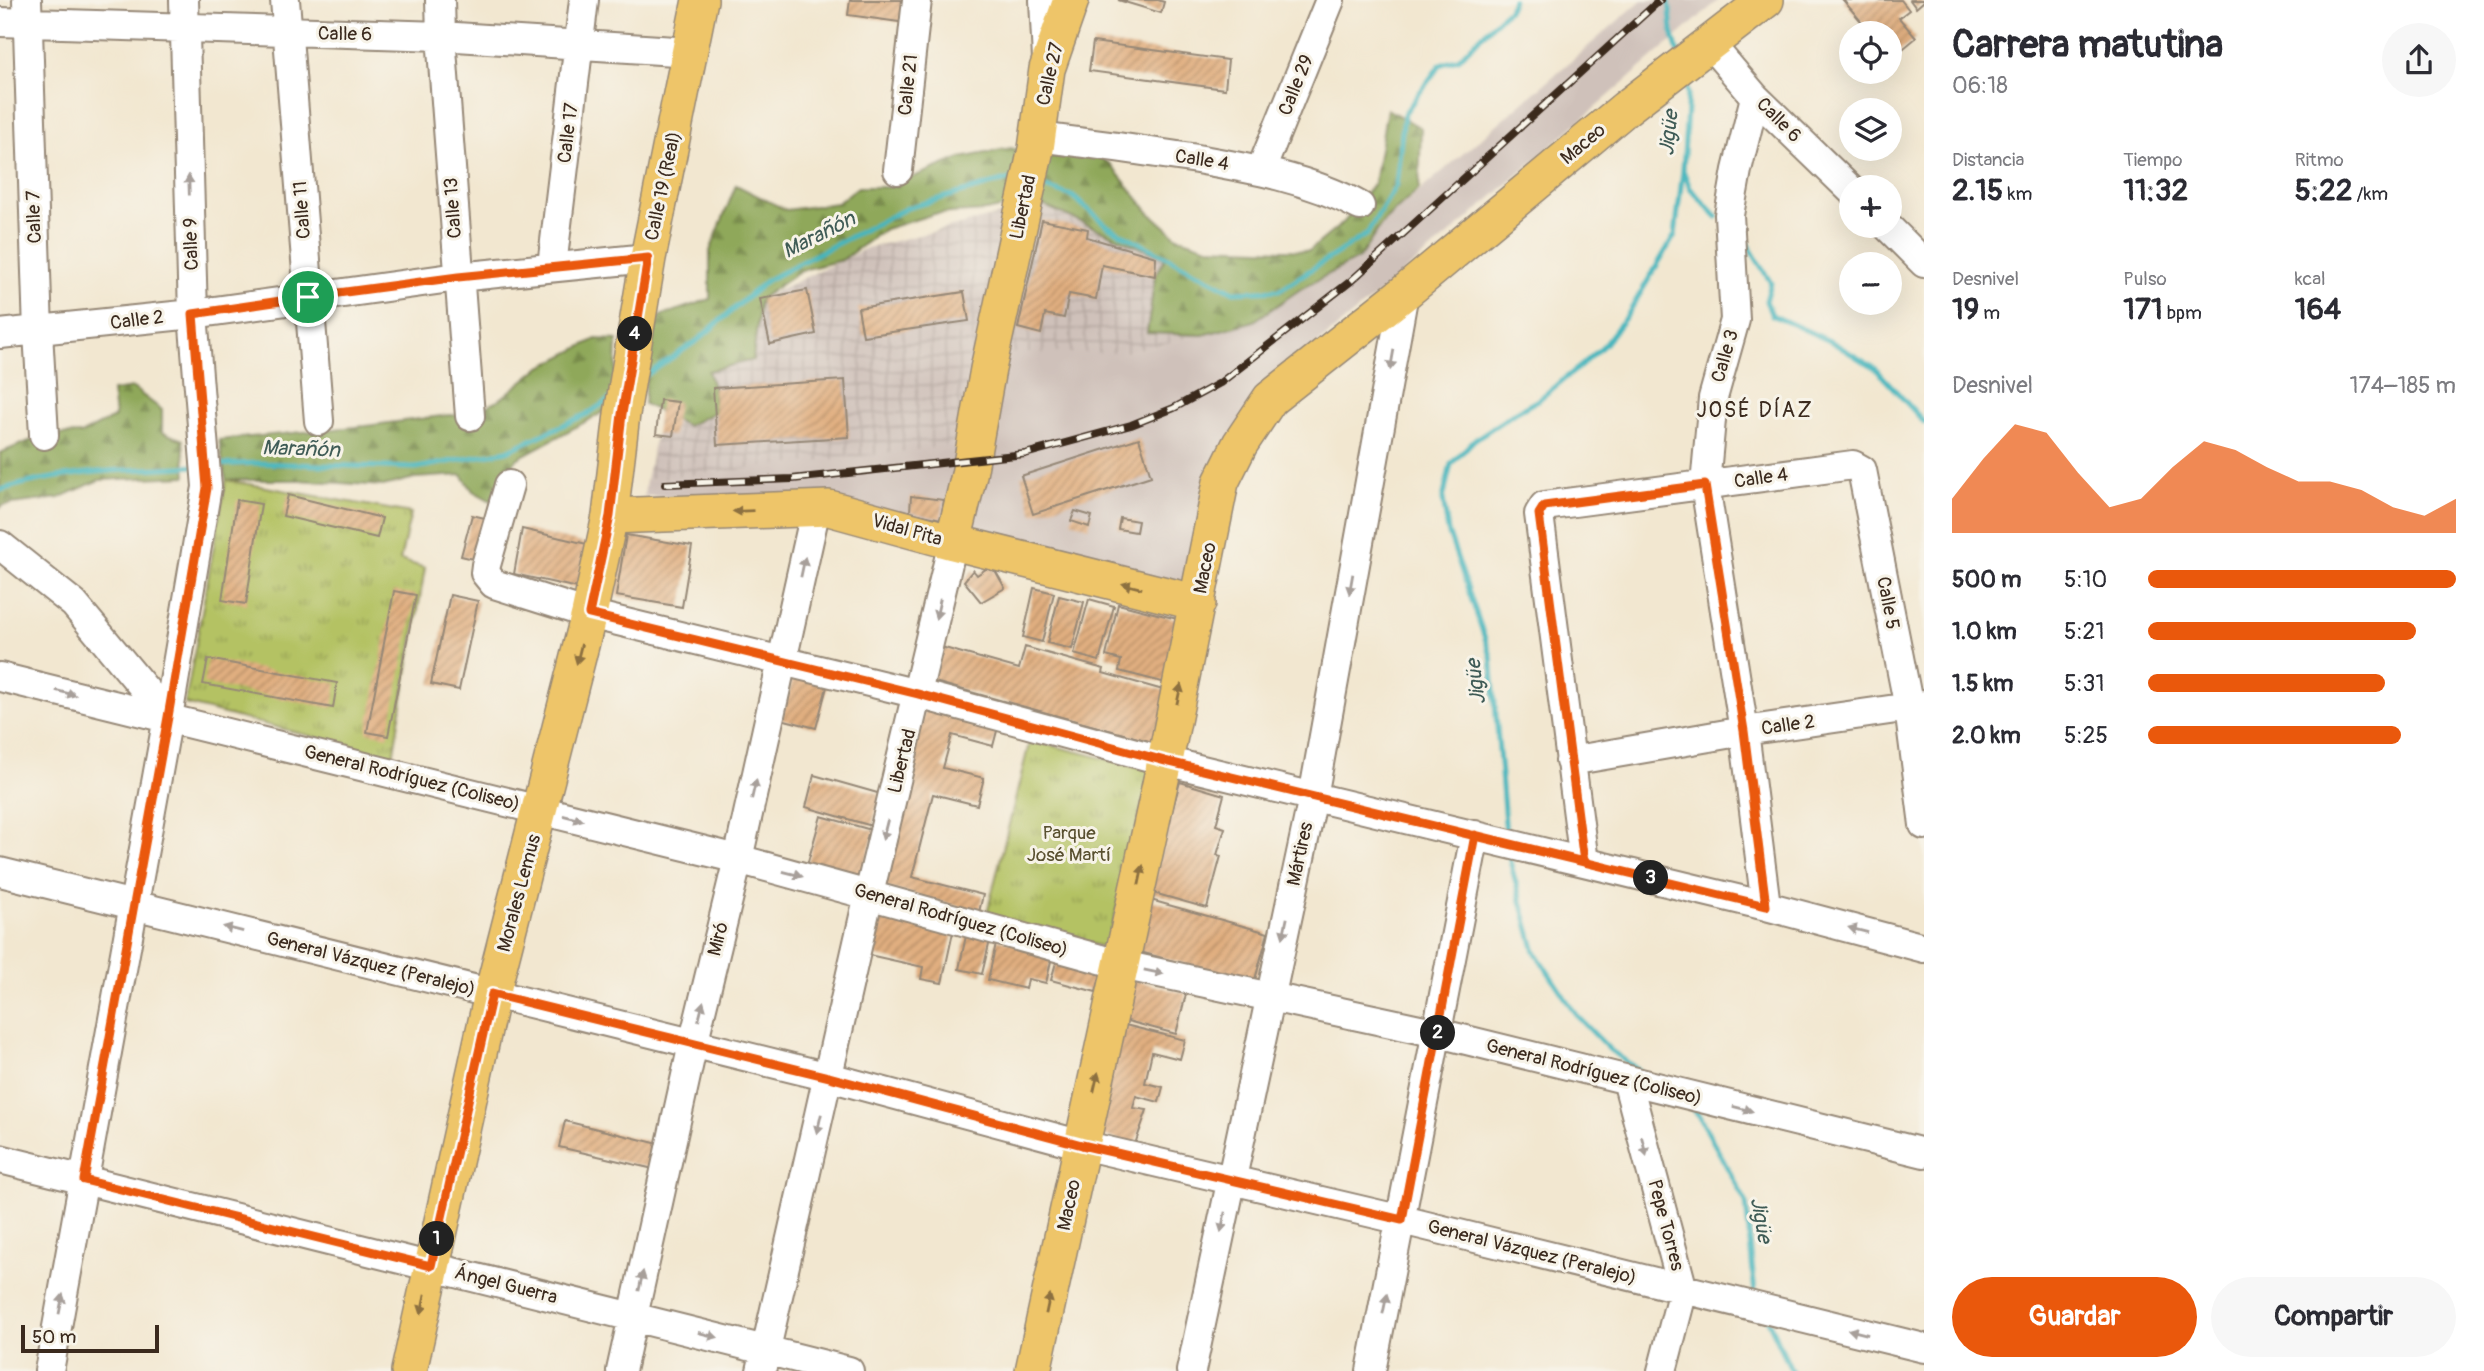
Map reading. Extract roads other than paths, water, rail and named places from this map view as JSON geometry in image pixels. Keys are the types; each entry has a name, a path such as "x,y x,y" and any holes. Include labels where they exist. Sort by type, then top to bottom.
{"main road":[{"name":"Calle 19 (Real)","path":"622,414 648,258 700,0"},
{"name":"Calle 27","path":"1037,143 1047,69 1071,0"},
{"name":"Maceo","path":"1033,1371 1122,965 1221,482 1240,444 1270,399 1404,293 1654,86 1766,0"},
{"name":"Libertad","path":"953,542 1037,143"},
{"name":"Morales Lemus","path":"409,1371 492,994 589,614 610,516 622,414"},
{"name":"Vidal Pita","path":"610,516 829,508 1198,603"}],"street":[{"name":"Calle 9","path":"50,1371 207,488 193,314 184,0"},
{"name":"Calle 11","path":"285,0 319,421"},
{"name":"Calle 13","path":"440,0 440,36 470,416"},
{"name":"Calle 17","path":"552,266 584,0"},
{"name":"Calle 21","path":"898,170 917,0"},
{"path":"1044,0 1047,69"},
{"name":"Calle 29","path":"1261,170 1329,0"},
{"name":"Calle 6","path":"0,22 28,12 184,28 440,36 691,52"},
{"name":"Calle 7","path":"28,12 38,332 44,435"},
{"name":"Calle 6","path":"1700,50 1755,97 1839,178"},
{"name":"Calle 3","path":"1755,97 1737,170 1730,215 1735,320 1713,398 1705,485 1744,731 1766,906"},
{"name":"Calle 4","path":"1037,143 1127,148 1261,170 1345,198 1360,206"},
{"path":"1899,238 1924,262"},
{"name":"Calle 2","path":"0,334 193,314 458,277 648,258"},
{"name":"Mártires","path":"1191,1371 1313,797 1404,293"},
{"name":"Calle 4","path":"1570,761 1539,514 1541,509 1544,506 1858,466"},
{"name":"Calle 5","path":"1858,466 1862,470 1916,706 1924,825"},
{"path":"509,485 485,573 494,584 589,614 918,694 1165,761 1766,906 1924,948"},
{"name":"Miró","path":"621,1371 693,1044 738,859 817,508"},
{"name":"Libertad","path":"764,1360 869,894 953,542"},
{"path":"0,545 74,604 168,717"},
{"name":"General Rodríguez (Coliseo)","path":"0,677 738,859 1122,965 1438,1033 1924,1153"},
{"name":"Calle 2","path":"1570,761 1744,731 1916,706"},
{"path":"1570,761 1584,862"},
{"path":"1371,1371 1438,1033 1495,840"},
{"name":"General Vázquez (Peralejo)","path":"0,872 829,1077 1082,1145 1924,1348"},
{"name":"Pepe Torres","path":"1631,1081 1683,1290 1662,1371"},
{"name":"Ángel Guerra","path":"0,1159 633,1316 764,1360 849,1371"}],"waterway":[{"name":"Marañón","path":"1039,185 1072,196 1109,227 1234,292 1279,290 1367,234 1396,185 1404,114 1440,65 1458,59 1509,9 1513,0"},
{"name":"Jigüe","path":"1669,0 1672,32 1678,53"},
{"name":"Jigüe","path":"1506,834 1491,656 1448,531 1443,499 1451,464 1474,440 1538,400 1582,365 1604,345 1628,314 1675,235 1688,94 1685,80"},
{"path":"1683,170 1690,188 1717,217"},
{"name":"Marañón","path":"642,378 698,340 766,281 805,260 907,208 1017,177"},
{"path":"1741,233 1771,283 1766,301 1772,315 1832,342 1876,369 1924,422"},
{"name":"Marañón","path":"215,465 257,463 416,468 507,451 589,413 610,399"},
{"name":"Marañón","path":"0,490 73,475 198,466"},
{"name":"Jigüe","path":"1508,854 1535,952 1577,1016 1610,1050 1638,1070"},
{"name":"Jigüe","path":"1691,1108 1698,1114 1746,1202 1755,1294 1758,1299"},
{"name":"Jigüe","path":"1768,1320 1792,1371"}],"railway":[{"path":"665,484 792,479 1025,454 1131,425 1174,408 1220,383 1351,281 1660,0"}],"district":[{"name":"JOSÉ DÍAZ","path":"1755,410"}],"park label":[{"name":"Parque José Martí","path":"1069,844"}]}
